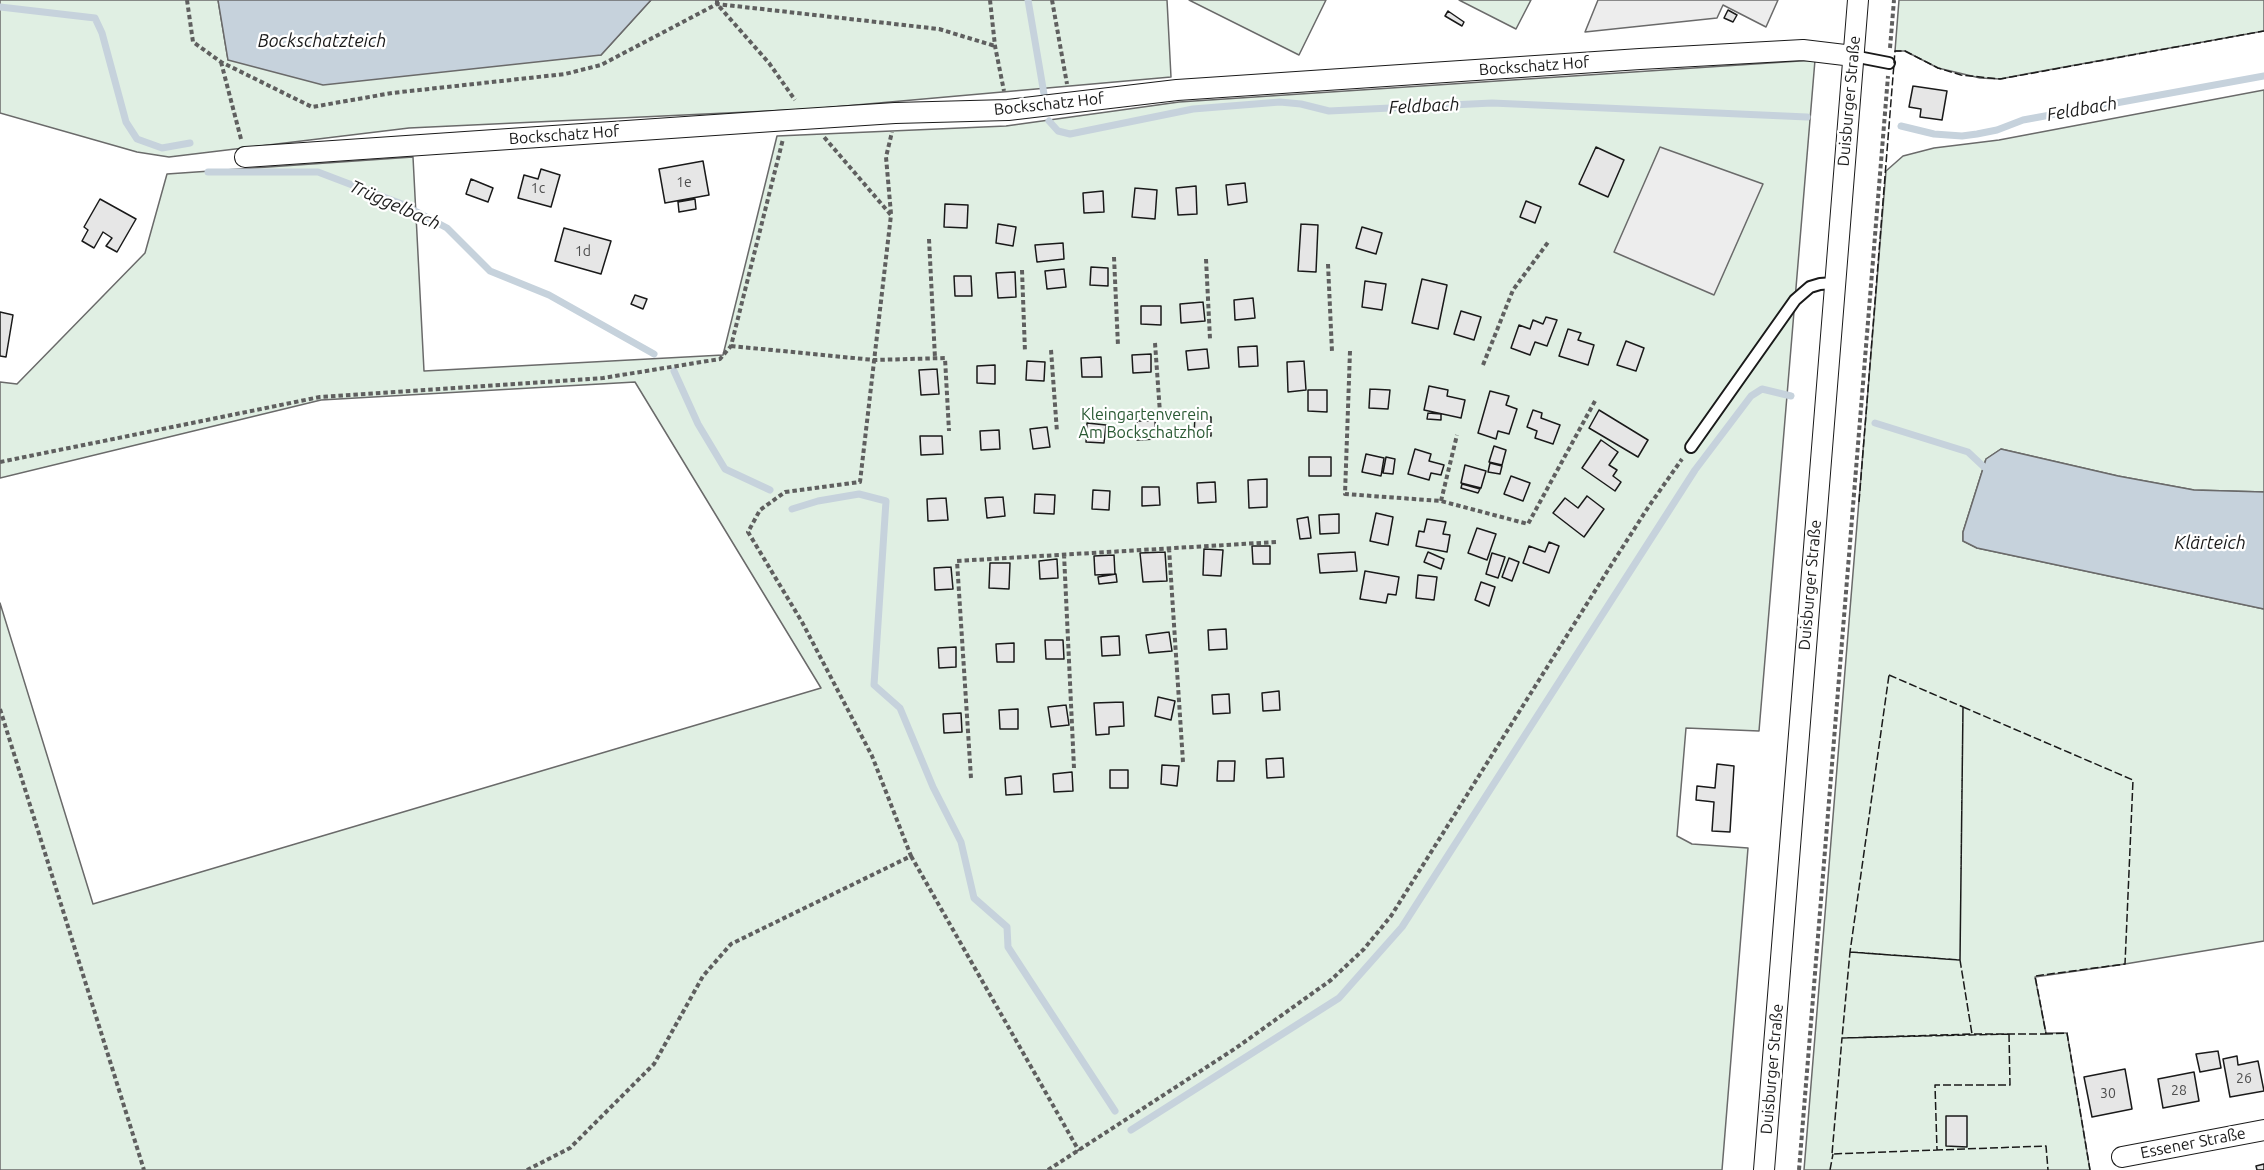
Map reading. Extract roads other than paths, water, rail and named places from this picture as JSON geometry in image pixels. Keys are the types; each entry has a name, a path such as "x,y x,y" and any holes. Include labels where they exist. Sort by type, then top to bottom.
{"street":[{"name":"Duisburger Straße","path":"1764,1170 1858,0"},
{"name":"Bockschatz Hof","path":"245,157 895,113 1008,110 1177,90 1652,58 1803,50 1853,56"},
{"name":"Essener Straße","path":"2122,1157 2264,1130"}],"lane":[{"path":"1853,56 1889,63"},
{"path":"1691,447 1795,300 1810,287 1834,283"}],"water":[{"name":"Bockschatzteich","path":"218,0 651,0 601,55 323,85 228,60"},
{"name":"Klärteich","path":"2001,449 2118,476 2194,490 2264,492 2264,609 1977,548 1963,541 1963,532 1986,459"}],"waterway":[{"name":"Feldbach","path":"1028,0 1044,94"},
{"name":"Trüggelbach","path":"0,7 95,18 102,33 126,122 137,139 162,148 190,143"},
{"name":"Feldbach","path":"1901,126 1934,134 1962,136 1977,134 1997,130 2023,120 2264,76"},
{"name":"Feldbach","path":"1049,121 1058,131 1070,134 1193,109 1280,102 1301,104 1329,111 1492,103 1807,117"},
{"name":"Trüggelbach","path":"208,172 318,172 402,204 447,228 490,271 549,295 654,354"},
{"path":"674,371 698,424 725,469 770,490"},
{"path":"1131,1130 1339,998 1402,927 1695,470 1751,396 1762,389 1791,396"},
{"path":"1875,423 1968,452 1984,467"},
{"path":"792,509 818,501 859,494 886,501 874,685 900,708 933,787 961,842 974,898 1007,927 1008,947 1115,1111"}],"park label":[{"name":"Kleingartenverein Am Bockschatzhof","path":"1145,424"}]}
